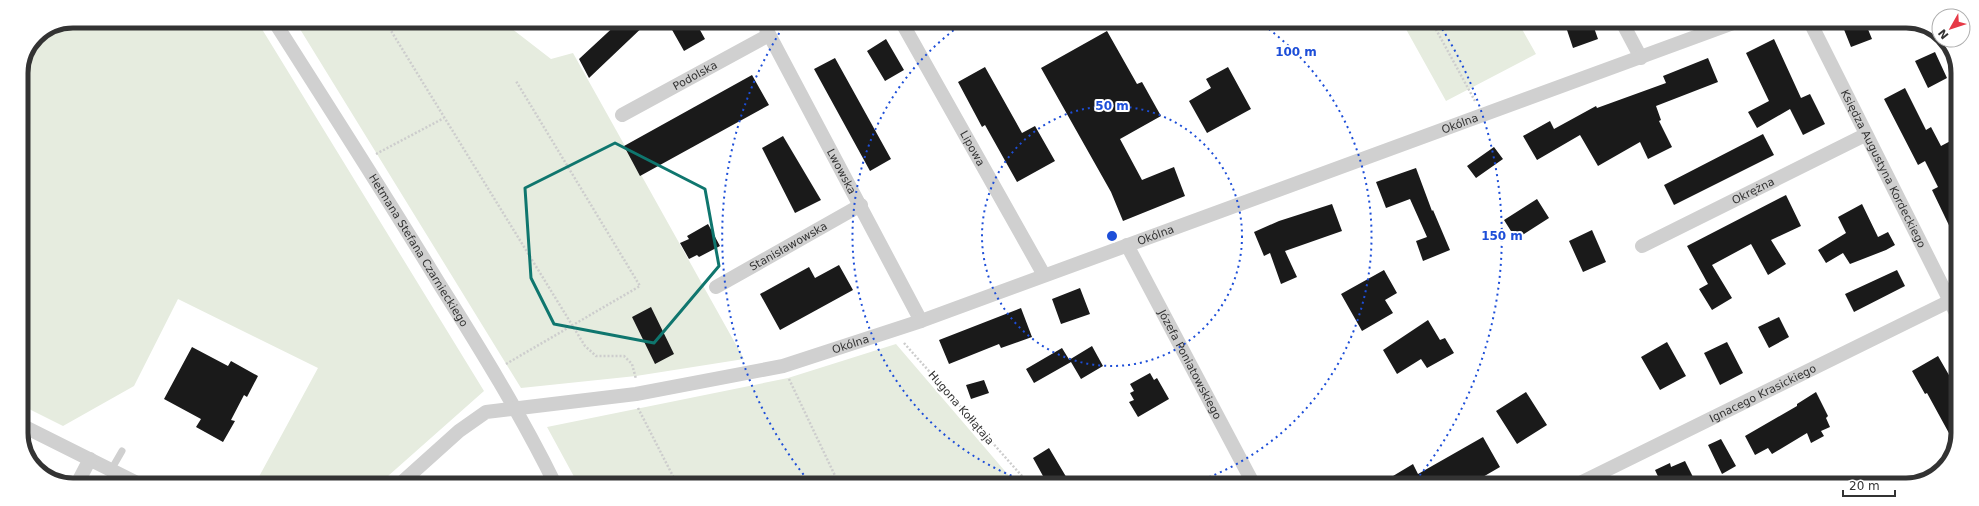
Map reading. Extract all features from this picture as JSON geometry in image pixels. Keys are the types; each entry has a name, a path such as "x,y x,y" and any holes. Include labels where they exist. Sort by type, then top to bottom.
{"street":[{"name":"Hetmana Stefana Czarnieckiego","path":"279,28 368,167 514,407 552,478"},
{"name":"Lwowska","path":"766,28 921,321"},
{"name":"Lipowa","path":"905,28 1044,276"},
{"path":"1625,28 1641,58"},
{"name":"Okólna","path":"407,478 470,422 486,412 514,407 636,394 783,366 894,331 1482,114 1641,58 1720,28"},
{"name":"Księdza Augustyna Kordeckiego","path":"1813,28 1865,135 1950,301"},
{"name":"Podolska","path":"622,115 769,35"},
{"name":"Okrężna","path":"1642,246 1865,135"},
{"name":"Stanisławowska","path":"716,287 861,206"},
{"name":"Józefa Poniatowskiego","path":"1127,245 1250,478"},
{"name":"Ignacego Krasickiego","path":"1590,478 1950,301"},
{"path":"28,428 127,478"},
{"path":"79,478 90,459"}],"lane":[{"path":"111,470 122,451"}],"path":[{"path":"389,28 585,346 596,356 624,356 632,364 636,376"},
{"path":"1435,28 1469,89"},
{"path":"506,364 640,286 516,81"},
{"path":"377,153 444,118"},
{"name":"Hugona Kołłątaja","path":"894,331 1024,478"},
{"path":"788,378 836,478"},
{"path":"638,408 674,478"}],"highlighted area":[{"path":"615,143 705,189 719,266 654,343 554,324 531,278 525,188"}],"shaded area":[{"path":"261,28 484,391 386,478 258,478 318,368 178,299 134,386 63,426 28,408 28,73 31,56 41,41 56,31 64,29"},
{"path":"299,28 511,28 551,59 573,53 744,359 636,376 521,388"},
{"path":"1405,28 1521,28 1536,54 1446,101"},
{"path":"896,344 1011,478 575,478 547,427 788,378"}],"building":[{"path":"612,28 642,28 589,78 579,59"},
{"path":"671,28 699,28 705,39 684,51"},
{"path":"1566,28 1594,28 1598,39 1573,48"},
{"path":"1843,28 1867,28 1872,39 1851,47"},
{"path":"1107,31 1137,84 1142,82 1161,116 1120,139 1142,180 1174,167 1185,196 1123,221 1111,192 1041,68"},
{"path":"886,39 904,70 885,81 867,51"},
{"path":"1774,39 1801,98 1810,94 1825,124 1803,135 1790,109 1757,128 1748,112 1769,101 1746,53"},
{"path":"1935,52 1947,78 1928,88 1915,61"},
{"path":"835,58 891,159 870,171 814,69"},
{"path":"1708,58 1718,82 1656,106 1661,120 1659,121 1672,147 1648,159 1640,142 1598,166 1580,135 1537,160 1523,136 1550,121 1554,129 1596,106 1597,108 1666,83 1663,76"},
{"path":"985,67 1022,133 1035,126 1055,161 1017,182 985,125 982,127 958,82"},
{"path":"1228,67 1251,109 1207,133 1189,101 1211,88 1206,79"},
{"path":"752,75 769,105 640,176 624,146"},
{"path":"1905,88 1926,130 1931,127 1941,146 1951,141 1951,230 1932,190 1938,187 1925,161 1918,165 1884,99"},
{"path":"1763,134 1774,155 1674,205 1664,185"},
{"path":"783,136 821,200 795,213 762,148"},
{"path":"1494,147 1503,159 1476,178 1467,166"},
{"path":"1416,168 1432,211 1433,210 1450,250 1423,261 1416,241 1427,237 1410,199 1386,208 1376,182"},
{"path":"1786,195 1801,226 1771,240 1786,264 1768,275 1751,244 1712,265 1732,298 1712,310 1699,289 1708,284 1687,246"},
{"path":"1537,199 1549,218 1516,239 1504,220"},
{"path":"1332,204 1342,231 1285,251 1297,277 1281,284 1270,253 1264,256 1254,232 1279,221"},
{"path":"1862,204 1878,237 1888,232 1895,245 1850,264 1843,253 1826,263 1818,250 1846,233 1838,217"},
{"path":"708,224 720,246 699,257 697,255 689,259 680,243 689,239 687,236"},
{"path":"1592,230 1606,262 1583,272 1569,241"},
{"path":"839,265 853,290 780,330 760,294 809,267 815,278"},
{"path":"1384,270 1397,293 1385,300 1393,313 1362,331 1341,294"},
{"path":"1897,270 1905,286 1854,312 1845,294"},
{"path":"1080,288 1090,314 1061,324 1052,299"},
{"path":"651,307 674,354 655,364 632,317"},
{"path":"1021,308 1032,337 1001,348 999,344 949,364 939,340"},
{"path":"1779,317 1789,337 1769,348 1758,327"},
{"path":"1428,320 1440,340 1445,338 1454,353 1427,368 1421,359 1397,374 1383,350"},
{"path":"1667,342 1686,376 1660,390 1641,357"},
{"path":"1727,342 1743,373 1720,385 1704,353"},
{"path":"1092,346 1103,366 1081,379 1071,362 1034,383 1026,369 1062,348 1069,360"},
{"path":"192,347 228,366 231,361 258,376 247,397 244,395 231,420 235,421 223,442 196,427 201,419 164,399"},
{"path":"1938,356 1951,379 1951,436 1927,393 1925,394 1912,371"},
{"path":"1150,373 1154,380 1157,378 1169,399 1138,417 1129,402 1134,400 1130,393 1134,391 1130,384"},
{"path":"984,380 989,393 971,399 966,385"},
{"path":"1526,392 1547,425 1517,444 1496,411"},
{"path":"1816,392 1828,416 1826,418 1830,427 1821,431 1824,436 1811,443 1807,433 1772,454 1768,448 1755,455 1745,436 1797,406 1797,404"},
{"path":"1483,437 1500,467 1481,478 1390,478 1413,464 1418,474"},
{"path":"1721,439 1736,466 1722,474 1708,445"},
{"path":"1049,448 1067,478 1044,478 1033,458"},
{"path":"1685,461 1694,478 1659,478 1655,470 1670,463 1671,467"}]}
